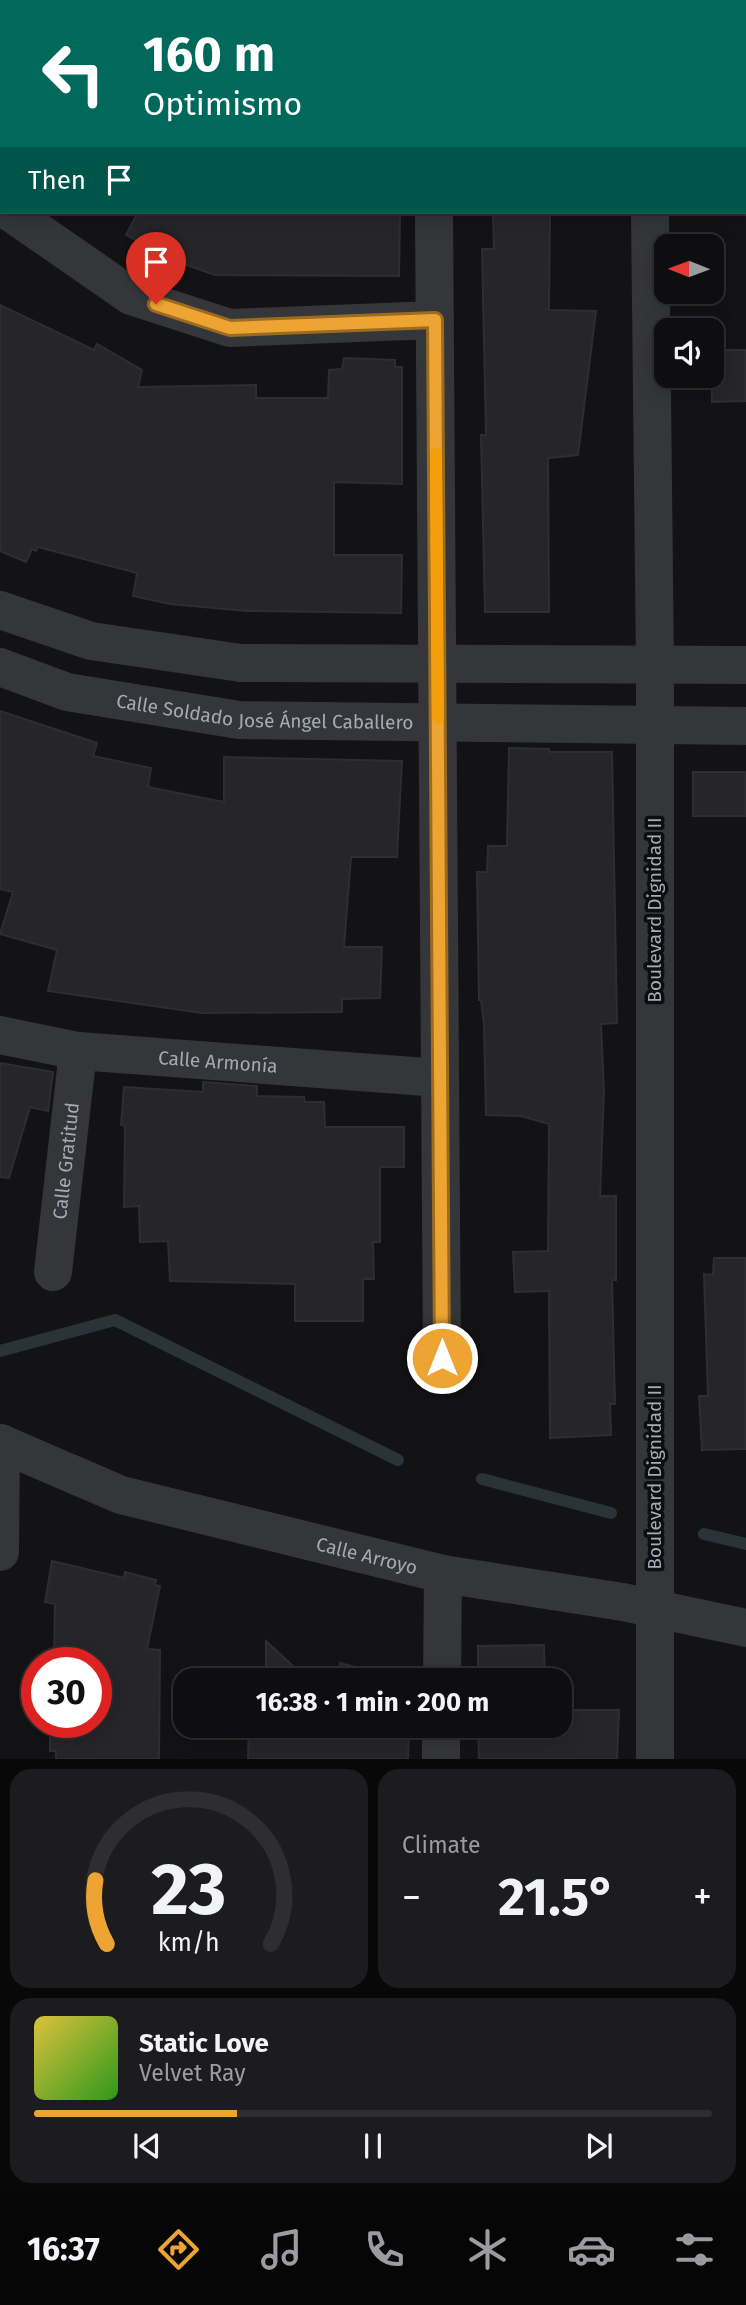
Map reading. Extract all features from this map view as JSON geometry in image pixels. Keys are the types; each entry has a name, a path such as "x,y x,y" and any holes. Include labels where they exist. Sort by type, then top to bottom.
{"street":[{"path":"13,214 131,296 230,328 435,320"},
{"path":"434,214 442,1358"},
{"name":"Boulevard Dignidad II","path":"650,214 655,666 655,1759"},
{"path":"0,610 91,641 241,663 437,666 746,665"},
{"name":"Calle Soldado José Ángel Caballero","path":"0,667 67,692 239,720 746,726"},
{"name":"Calle Armonía","path":"0,1035 78,1051 440,1078"},
{"name":"Calle Gratitud","path":"53,1272 78,1051"},
{"path":"0,1443 0,1552"},
{"name":"Calle Arroyo","path":"0,1443 121,1495 443,1574 655,1608 746,1628"},
{"path":"442,1668 443,1574"},
{"path":"441,1738 441,1759"}],"building":[{"path":"137,214 400,214 399,276 215,275 181,263 126,235"},
{"path":"493,214 550,214 549,310 596,311 578,455 548,458 549,612 485,612 481,435 486,435 482,249 494,249"},
{"path":"0,305 94,350 97,344 142,370 138,387 256,385 256,398 328,398 329,370 342,369 344,358 395,360 395,367 402,367 402,484 334,482 334,555 402,555 401,613 247,611 170,604 133,596 137,573 38,547 36,551 32,549 26,562 0,551"},
{"path":"724,350 746,350 746,401 712,402 712,388 724,388"},
{"path":"0,711 97,743 93,756 151,768 148,787 224,802 224,757 402,761 397,857 351,857 344,947 382,947 380,998 342,999 342,1012 202,1013 48,991 57,950 0,934 13,892 0,889"},
{"path":"509,748 549,749 549,752 612,752 617,1023 601,1024 604,1091 600,1196 616,1196 616,1280 612,1280 615,1404 610,1404 611,1435 550,1438 549,1291 515,1292 513,1252 548,1251 549,1124 521,1116 486,1115 484,1025 479,1000 477,872 487,872 488,846 507,846"},
{"path":"693,772 746,772 746,816 693,816"},
{"path":"0,1063 53,1072 48,1111 30,1107 9,1178 0,1177"},
{"path":"203,1082 257,1086 257,1096 304,1097 305,1102 324,1102 325,1127 404,1127 404,1167 380,1167 380,1242 373,1242 374,1279 363,1279 363,1321 295,1321 295,1284 170,1281 168,1241 140,1242 139,1206 124,1207 125,1126 121,1125 124,1087 203,1092"},
{"path":"714,1258 746,1258 746,1449 702,1450 699,1396 708,1396 704,1274 713,1275"},
{"path":"52,1561 124,1578 125,1572 156,1580 155,1585 160,1586 147,1649 160,1650 159,1759 56,1759 56,1751 50,1751 50,1738 112,1738 112,1647 54,1647 55,1604 45,1602"},
{"path":"266,1641 295,1668 266,1668"},
{"path":"544,1645 545,1668 478,1668 478,1646"},
{"path":"340,1663 360,1668 340,1668"},
{"path":"572,1710 619,1710 617,1759 479,1759 478,1738 572,1738"},
{"path":"249,1738 409,1738 408,1759 248,1759"}],"waterway":[{"path":"0,1351 115,1320 398,1460"},
{"path":"482,1479 611,1513"},
{"path":"704,1534 746,1544"}],"slow traffic":[{"path":"436,453 438,718"}],"route":[{"path":"156,304 230,328 435,320 442,1358"}]}
